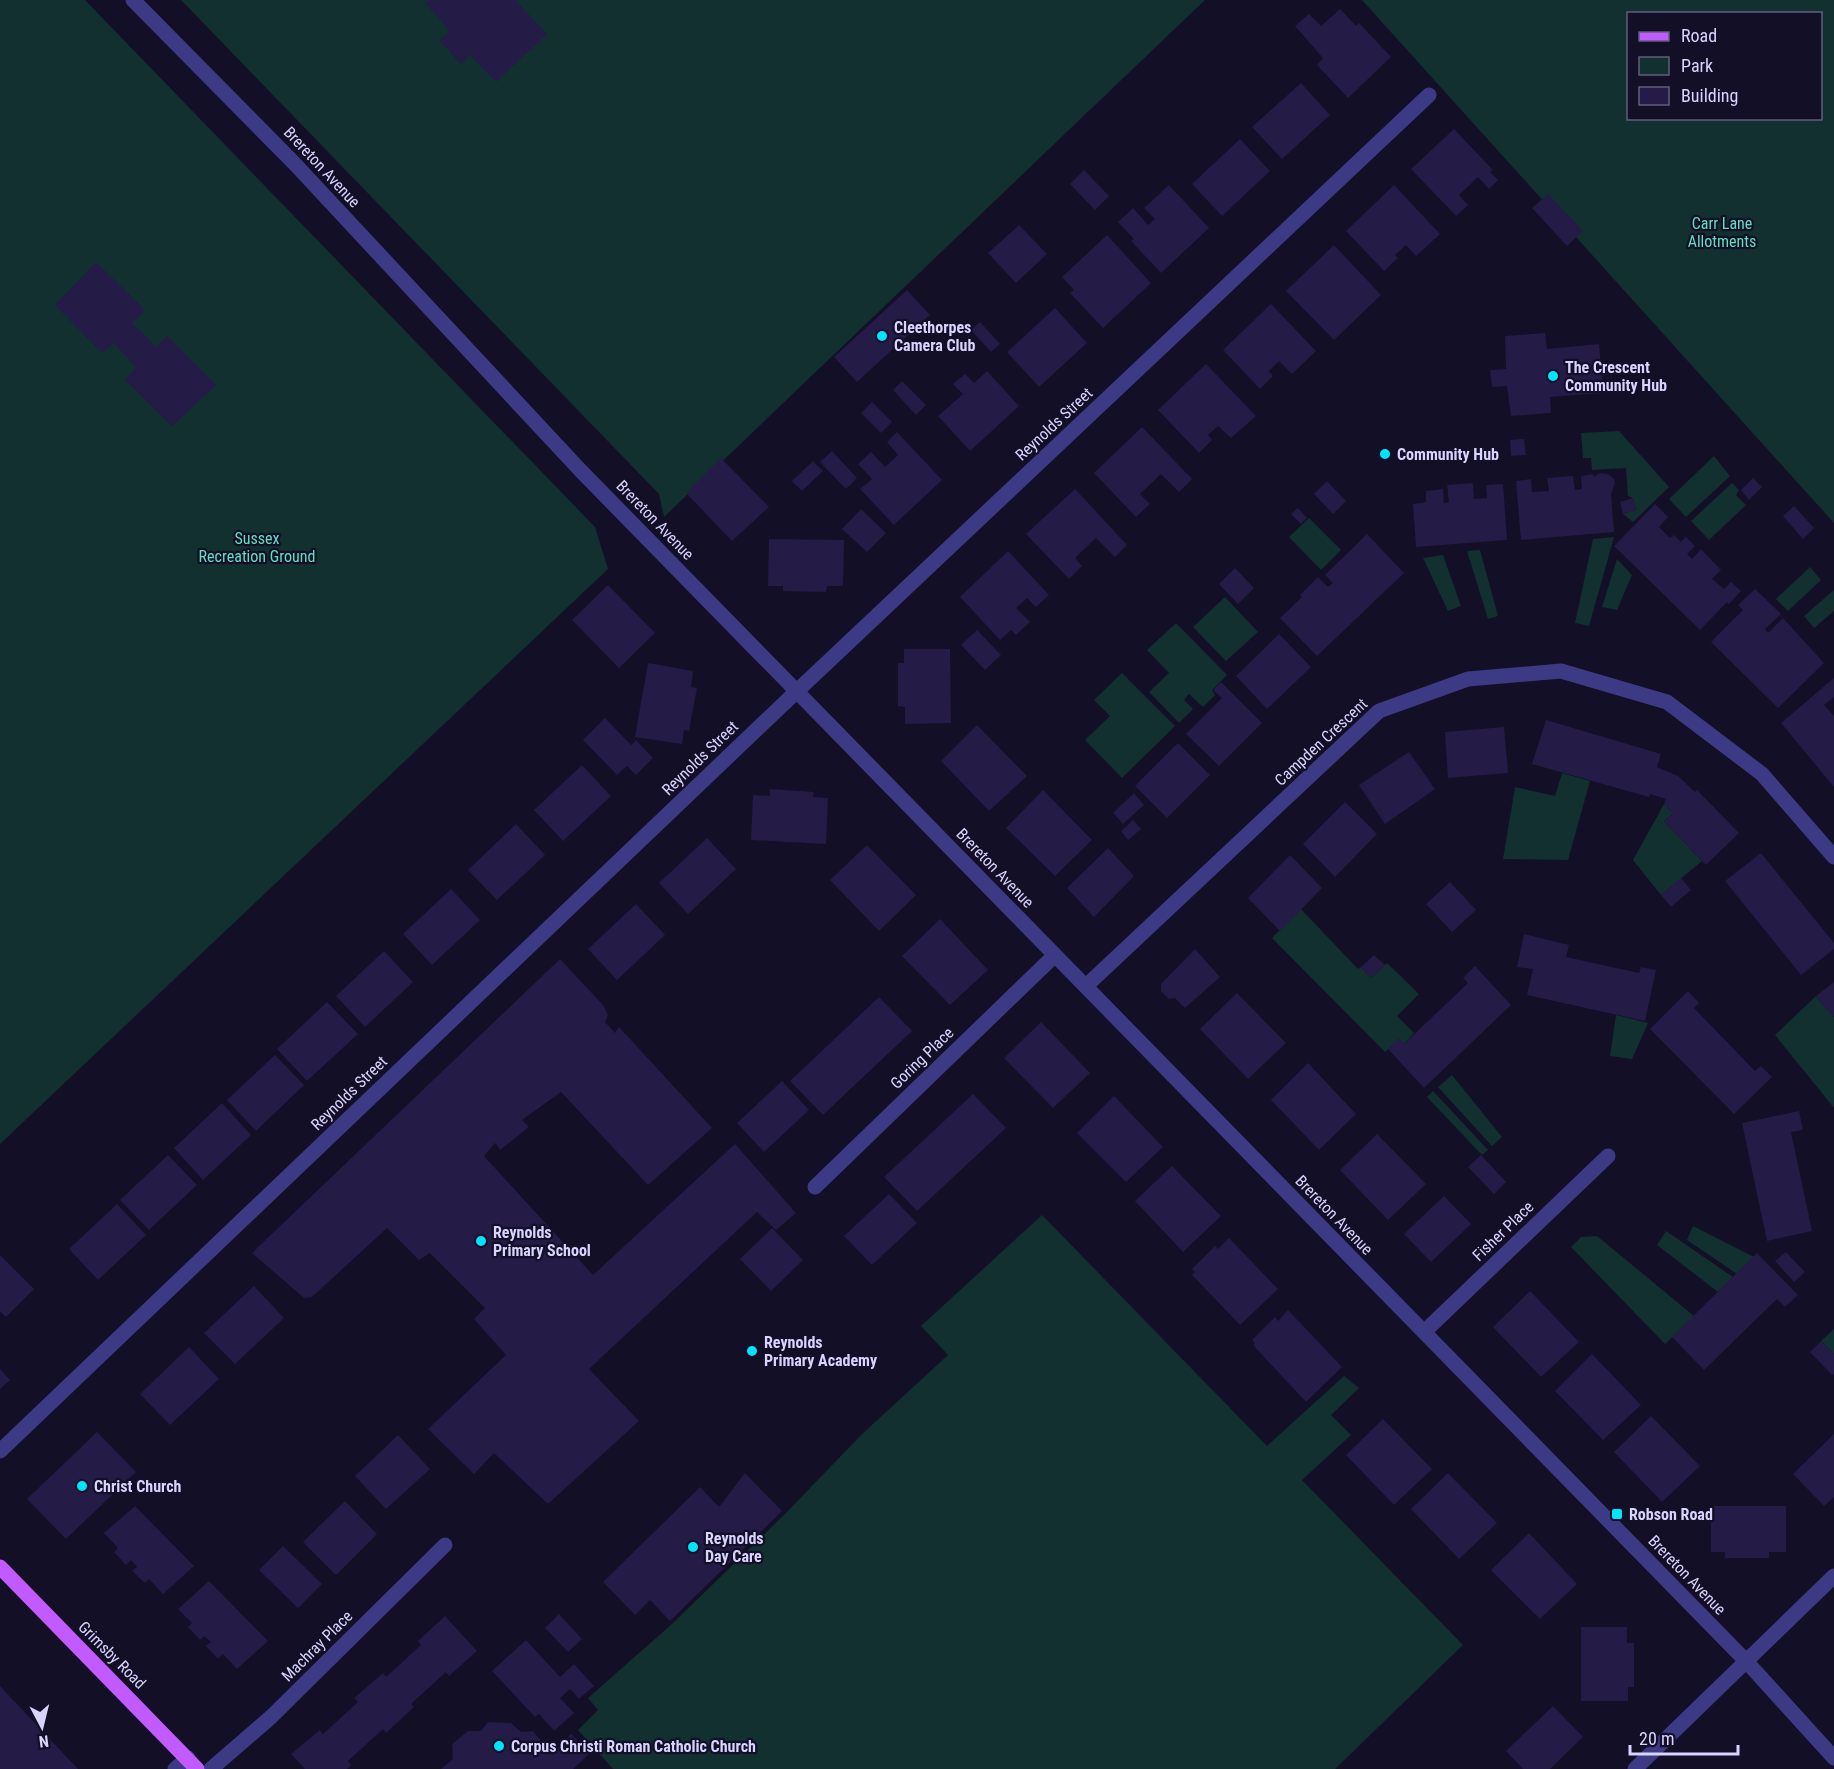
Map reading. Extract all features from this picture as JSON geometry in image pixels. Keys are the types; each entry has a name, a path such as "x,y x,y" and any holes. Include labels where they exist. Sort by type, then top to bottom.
{"main road":[{"name":"Grimsby Road","path":"0,1567 192,1764"}],"street":[{"name":"Brereton Avenue","path":"133,0 294,163 581,471 1746,1661 1834,1758"},
{"name":"Reynolds Street","path":"0,1451 797,691 1430,95"},
{"name":"Campden Crescent","path":"1086,986 1379,711 1468,679 1561,671 1667,702 1762,774 1834,857"},
{"name":"Goring Place","path":"815,1186 1055,955"},
{"name":"Fisher Place","path":"1424,1332 1608,1156"},
{"name":"Machray Place","path":"211,1769 271,1717 445,1545"},
{"path":"1635,1769 1834,1576"},
{"path":"176,1769 192,1764"}],"green space":[{"name":"Sussex Recreation Ground","path":"0,0 85,0 595,527 608,569 0,1144"},
{"path":"181,0 1205,0 664,517 659,494"},
{"name":"Carr Lane Allotments","path":"1362,0 1834,0 1834,523"},
{"path":"1619,431 1669,487 1633,522 1623,514 1636,510 1633,498 1628,496 1626,468 1592,470 1591,458 1583,458 1581,433"},
{"path":"1714,456 1730,476 1686,517 1669,499"},
{"path":"1732,483 1739,490 1736,495 1746,505 1709,540 1691,521"},
{"path":"1309,518 1341,550 1321,570 1289,537"},
{"path":"1614,537 1589,626 1575,623 1593,539"},
{"path":"1480,550 1498,616 1488,619 1467,551"},
{"path":"1443,555 1461,606 1448,611 1423,558"},
{"path":"1617,559 1632,575 1617,610 1602,607"},
{"path":"1810,567 1821,580 1788,611 1776,599"},
{"path":"1834,590 1834,611 1814,628 1804,616"},
{"path":"1225,597 1258,632 1226,661 1193,627"},
{"path":"1176,623 1227,675 1212,690 1215,695 1203,707 1189,694 1184,700 1193,709 1179,723 1149,692 1169,673 1147,650"},
{"path":"1122,673 1175,726 1122,778 1085,740 1110,716 1094,700"},
{"path":"1562,773 1590,781 1568,860 1503,859 1515,787 1555,796"},
{"path":"1664,804 1673,813 1664,821 1702,861 1661,895 1633,860"},
{"path":"1301,909 1358,969 1361,967 1371,978 1387,963 1419,994 1397,1016 1414,1033 1404,1044 1399,1039 1385,1052 1272,938"},
{"path":"1816,996 1834,1017 1834,1108 1775,1035"},
{"path":"1616,1015 1648,1023 1632,1059 1610,1056"},
{"path":"1452,1075 1502,1137 1492,1146 1438,1087"},
{"path":"1433,1091 1488,1150 1482,1155 1427,1097"},
{"path":"1042,1215 1267,1446 1344,1376 1359,1388 1331,1415 1351,1435 1302,1480 1463,1645 1335,1769 613,1769 578,1730 598,1710 588,1698 672,1624 785,1514 861,1435 948,1355 921,1326"},
{"path":"1693,1226 1754,1257 1737,1274 1687,1240"},
{"path":"1666,1231 1733,1277 1718,1292 1657,1245"},
{"path":"1597,1236 1694,1316 1665,1344 1571,1247 1581,1237"},
{"path":"1834,1329 1834,1354 1821,1341"}],"building":[{"path":"430,0 515,0 547,34 496,82 470,55 461,64 439,40 450,31 426,4"},
{"path":"1340,9 1356,26 1359,23 1391,57 1348,98 1317,65 1323,58 1295,26 1309,14 1321,26"},
{"path":"1301,83 1330,115 1282,159 1252,127"},
{"path":"1454,129 1493,170 1490,172 1498,180 1489,189 1478,177 1459,195 1468,205 1456,216 1411,169"},
{"path":"1240,139 1270,171 1222,216 1192,184"},
{"path":"1084,170 1109,196 1095,210 1070,184"},
{"path":"1169,185 1209,228 1161,273 1131,241 1134,239 1118,222 1133,208 1148,225 1155,219 1144,208"},
{"path":"1394,185 1440,234 1416,256 1406,245 1395,255 1398,258 1384,271 1346,231"},
{"path":"1548,194 1583,231 1567,246 1532,208"},
{"path":"1019,225 1047,254 1016,283 988,253"},
{"path":"1107,235 1151,283 1103,328 1070,293 1074,290 1062,277"},
{"path":"1334,245 1381,295 1334,340 1286,291"},
{"path":"96,262 145,310 132,323 157,347 167,336 216,385 172,426 125,380 136,367 114,343 102,353 55,305"},
{"name":"Cleethorpes Camera Club","path":"907,290 930,315 857,382 834,357"},
{"path":"1271,304 1316,351 1292,374 1279,361 1269,371 1273,376 1260,389 1223,350"},
{"path":"1055,308 1087,343 1039,387 1007,352"},
{"path":"980,322 1000,344 991,352 971,330"},
{"path":"1545,333 1547,349 1599,344 1603,393 1550,397 1551,413 1511,416 1507,386 1492,387 1490,370 1506,369 1505,336"},
{"path":"1206,364 1256,416 1231,438 1218,426 1208,435 1212,440 1199,453 1158,410"},
{"path":"987,371 1019,406 970,451 938,416 963,394 953,384 965,374 974,383"},
{"path":"902,381 926,405 916,415 893,390"},
{"path":"872,402 892,422 881,433 861,413"},
{"path":"1142,427 1192,479 1179,492 1161,474 1140,494 1150,504 1136,517 1094,473"},
{"path":"897,432 942,480 894,525 860,489 872,479 858,464 871,452 885,467 898,455 887,442"},
{"path":"1524,439 1526,455 1511,456 1510,440"},
{"path":"832,451 857,478 846,489 820,462"},
{"path":"721,458 769,507 732,541 686,493"},
{"path":"813,461 823,471 802,491 792,481"},
{"path":"1600,473 1608,474 1615,483 1611,494 1614,532 1521,540 1516,481 1531,479 1532,492 1549,491 1547,478 1573,476 1575,490 1582,489 1581,476 1593,474 1594,477"},
{"path":"1753,478 1762,487 1749,500 1741,490"},
{"path":"1327,481 1346,501 1333,514 1314,494"},
{"path":"1473,483 1474,499 1487,498 1486,485 1503,484 1507,540 1416,547 1413,504 1426,502 1426,491 1443,489 1444,503 1449,502 1447,485"},
{"path":"1075,489 1127,545 1115,557 1096,538 1075,558 1082,566 1069,579 1026,534"},
{"path":"1633,498 1636,510 1623,514 1620,502"},
{"path":"1655,504 1668,517 1659,527 1670,538 1674,535 1681,542 1686,537 1695,546 1687,554 1692,559 1701,549 1721,570 1712,579 1724,589 1731,582 1741,591 1700,630 1614,546"},
{"path":"1794,506 1814,528 1803,539 1783,516"},
{"path":"1298,508 1307,518 1301,524 1291,514"},
{"path":"861,509 886,533 867,552 842,529"},
{"path":"1367,534 1404,573 1317,656 1280,618 1302,597 1300,595 1318,577 1328,587 1333,583 1325,575"},
{"path":"769,539 844,540 843,586 827,586 826,592 783,591 783,586 768,586"},
{"path":"1008,551 1049,595 1036,607 1027,598 1016,608 1030,622 1016,635 1011,630 1000,640 960,597"},
{"path":"1235,568 1254,588 1238,604 1219,584"},
{"path":"608,585 655,633 619,668 572,620"},
{"path":"1755,589 1781,614 1765,629 1768,633 1783,618 1824,663 1778,708 1711,642 1743,610 1738,605"},
{"path":"977,630 1001,655 985,670 961,645"},
{"path":"1279,634 1311,667 1267,709 1236,676"},
{"path":"904,649 950,649 951,723 905,724 905,707 898,706 898,663 904,663"},
{"path":"648,663 693,671 691,687 697,688 689,731 684,730 682,744 635,737"},
{"path":"1834,678 1834,697 1824,705 1834,716 1834,787 1781,723"},
{"path":"1221,682 1262,723 1219,766 1186,734 1222,698 1213,690"},
{"path":"605,718 631,745 636,740 653,758 636,775 627,766 617,775 583,740"},
{"path":"1546,720 1661,754 1657,767 1678,776 1695,792 1697,790 1739,833 1706,865 1664,821 1673,813 1664,804 1666,799 1650,794 1649,797 1532,764"},
{"path":"977,725 1027,776 989,811 941,761"},
{"path":"1504,727 1508,773 1448,778 1445,732"},
{"path":"1178,743 1210,775 1167,818 1135,786"},
{"path":"1409,752 1435,789 1385,824 1359,785"},
{"path":"582,765 611,796 563,841 534,810"},
{"path":"770,789 814,792 813,797 828,798 826,844 751,840 753,795 770,796"},
{"path":"1043,790 1092,840 1055,876 1006,828"},
{"path":"1134,793 1144,805 1123,824 1113,813"},
{"path":"1345,802 1377,834 1335,877 1303,844"},
{"path":"1133,820 1141,829 1128,840 1121,831"},
{"path":"516,824 545,855 497,900 468,870"},
{"path":"707,838 736,869 688,914 659,883"},
{"path":"867,845 916,895 879,931 830,880"},
{"path":"1108,848 1134,876 1094,917 1067,888"},
{"path":"1761,853 1834,943 1834,949 1801,975 1725,881"},
{"path":"1290,855 1322,888 1280,931 1248,898"},
{"path":"1681,878 1691,890 1671,907 1661,895"},
{"path":"1450,882 1476,910 1452,932 1426,904"},
{"path":"451,889 480,920 432,965 403,934"},
{"path":"636,904 665,935 617,980 588,949"},
{"path":"940,919 988,970 950,1005 902,956"},
{"path":"1524,934 1569,945 1566,957 1639,973 1641,967 1656,970 1645,1021 1527,995 1533,969 1517,967"},
{"path":"1195,949 1220,977 1185,1008 1175,998 1169,999 1161,991 1161,984"},
{"path":"384,951 413,982 365,1027 336,996"},
{"path":"1374,955 1385,965 1371,978 1361,967"},
{"name":"Reynolds Primary School","path":"560,959 603,1005 608,1015 605,1022 615,1033 619,1027 712,1128 648,1185 561,1092 522,1120 529,1127 500,1150 495,1143 484,1156 593,1275 735,1144 796,1213 776,1230 757,1212 589,1369 639,1421 548,1504 494,1453 474,1474 428,1429 506,1355 474,1319 485,1308 430,1253 419,1260 387,1228 312,1297 304,1298 252,1253"},
{"path":"1475,966 1511,1005 1424,1088 1388,1049 1399,1038 1404,1044 1468,983 1463,978"},
{"path":"1834,982 1834,1017 1816,996"},
{"path":"1688,991 1699,1003 1694,1008 1755,1071 1761,1066 1772,1077 1734,1114 1650,1029"},
{"path":"1237,993 1286,1043 1248,1079 1200,1029"},
{"path":"879,997 912,1031 823,1115 790,1081"},
{"path":"327,1002 358,1034 307,1081 277,1049"},
{"path":"1041,1022 1090,1073 1053,1108 1004,1058"},
{"path":"275,1055 304,1085 256,1131 227,1100"},
{"path":"1308,1063 1356,1114 1319,1150 1271,1100"},
{"path":"782,1081 809,1110 764,1152 737,1123"},
{"path":"973,1094 1006,1128 917,1211 884,1177"},
{"path":"1114,1096 1163,1147 1126,1182 1077,1133"},
{"path":"222,1103 251,1135 203,1180 174,1148"},
{"path":"1799,1111 1803,1130 1791,1132 1812,1231 1767,1241 1742,1123"},
{"path":"1377,1134 1426,1184 1388,1220 1340,1170"},
{"path":"168,1155 197,1185 149,1230 120,1200"},
{"path":"1481,1155 1506,1182 1494,1194 1468,1167"},
{"path":"1172,1166 1221,1216 1183,1252 1135,1201"},
{"path":"889,1194 917,1223 872,1265 844,1236"},
{"path":"1444,1196 1471,1224 1431,1262 1404,1234"},
{"path":"117,1204 146,1235 98,1280 69,1249"},
{"path":"772,1228 803,1260 771,1291 740,1259"},
{"path":"1229,1238 1278,1289 1240,1325 1192,1275 1195,1272 1192,1269 1215,1246 1218,1249"},
{"path":"1786,1252 1805,1272 1794,1282 1775,1261"},
{"path":"1757,1253 1798,1295 1785,1307 1777,1299 1704,1370 1672,1337"},
{"path":"0,1255 34,1289 6,1317 0,1311"},
{"path":"254,1286 284,1318 235,1364 204,1333"},
{"path":"1530,1291 1579,1342 1541,1377 1493,1327"},
{"path":"1288,1310 1342,1367 1306,1402 1253,1345 1255,1343 1252,1340 1275,1317 1278,1321"},
{"path":"1821,1341 1834,1354 1834,1374 1832,1375 1810,1352"},
{"path":"189,1347 219,1379 170,1425 140,1394"},
{"path":"1592,1354 1641,1405 1603,1440 1555,1391"},
{"path":"0,1369 10,1380 0,1389"},
{"path":"1651,1416 1700,1466 1662,1502 1614,1452"},
{"path":"1383,1419 1432,1469 1394,1505 1346,1455"},
{"name":"Christ Church","path":"97,1432 136,1472 66,1539 27,1499"},
{"path":"1834,1434 1834,1497 1824,1506 1793,1474"},
{"path":"398,1435 430,1469 386,1509 355,1476"},
{"name":"Reynolds Day Care","path":"745,1473 782,1511 670,1621 650,1600 635,1615 603,1582 700,1487 719,1507"},
{"path":"1448,1473 1497,1523 1459,1559 1411,1509"},
{"path":"345,1501 377,1534 336,1575 303,1542"},
{"path":"135,1506 194,1566 163,1594 149,1579 145,1583 132,1571 137,1567 131,1560 126,1565 114,1552 118,1548 104,1533"},
{"path":"1711,1506 1786,1506 1786,1552 1769,1552 1769,1558 1725,1558 1725,1552 1711,1552"},
{"path":"1529,1533 1577,1584 1540,1619 1491,1570"},
{"path":"283,1546 322,1584 298,1608 259,1570"},
{"path":"209,1581 268,1641 237,1669 223,1654 218,1659 206,1646 211,1642 204,1636 200,1640 188,1627 192,1623 178,1609"},
{"path":"559,1614 582,1639 568,1652 545,1628"},
{"path":"445,1616 477,1651 449,1676 446,1672 411,1704 414,1707 386,1733 383,1729 348,1761 351,1765 347,1769 305,1769 291,1754 320,1730 323,1734 358,1702 354,1698 383,1673 386,1677 421,1645 418,1641"},
{"path":"1581,1627 1627,1627 1627,1643 1634,1643 1634,1687 1628,1687 1628,1701 1581,1701"},
{"path":"526,1640 560,1677 574,1664 594,1686 579,1699 570,1689 560,1698 574,1713 554,1731 539,1714 535,1717 492,1671"},
{"path":"0,1686 78,1769 0,1769"},
{"path":"1553,1706 1583,1737 1550,1769 1523,1769 1506,1751"},
{"name":"Corpus Christi Roman Catholic Church","path":"488,1722 511,1723 521,1732 533,1731 549,1751 556,1749 571,1734 590,1753 573,1769 441,1769 453,1759 452,1744 468,1731 481,1731"}],"place":[{"name":"Cleethorpes Camera Club","path":"882,336"},
{"name":"The Crescent Community Hub","path":"1553,376"},
{"name":"Community Hub","path":"1385,454"},
{"name":"Reynolds Primary School","path":"481,1241"},
{"name":"Reynolds Primary Academy","path":"752,1351"},
{"name":"Christ Church","path":"82,1486"},
{"name":"Robson Road","path":"1617,1514"},
{"name":"Reynolds Day Care","path":"693,1547"},
{"name":"Corpus Christi Roman Catholic Church","path":"499,1746"}]}
